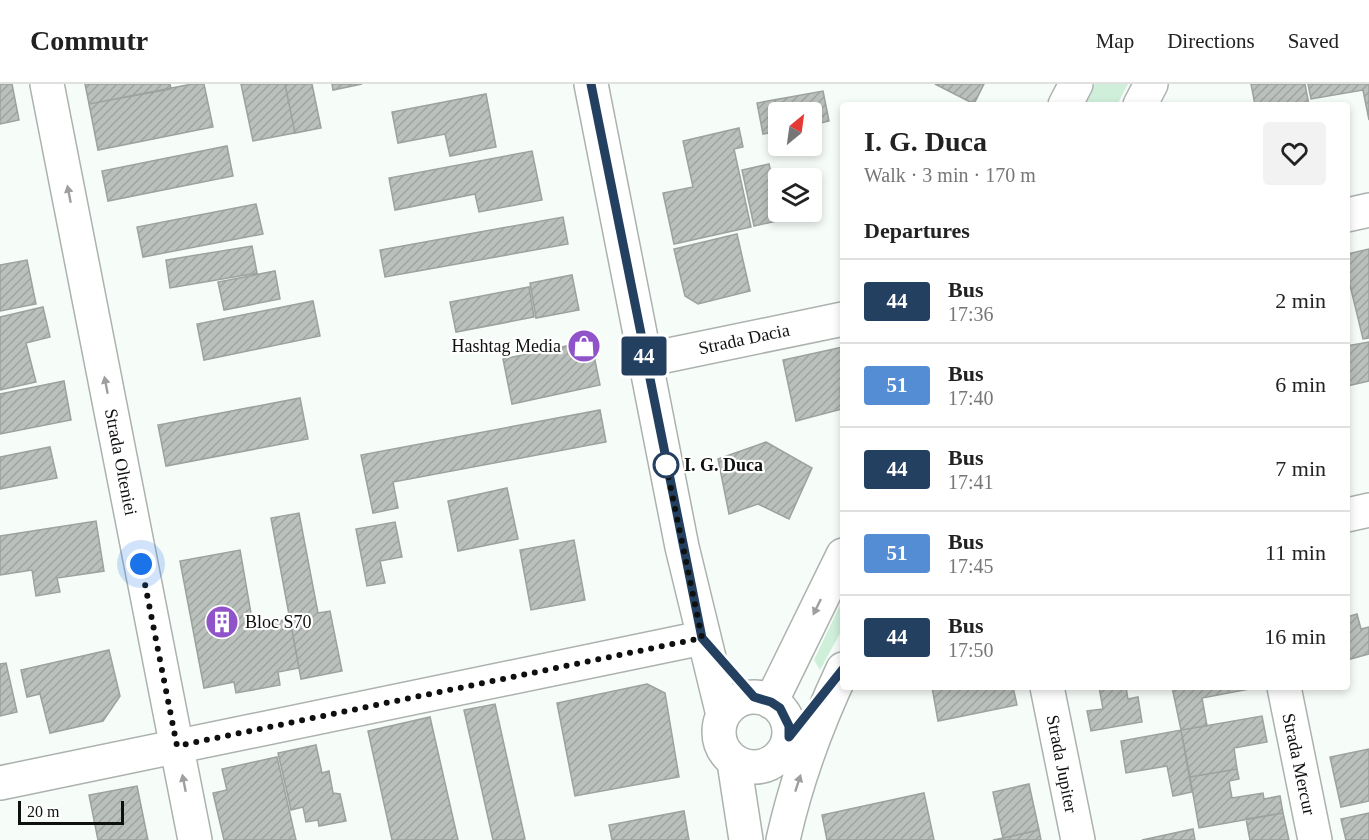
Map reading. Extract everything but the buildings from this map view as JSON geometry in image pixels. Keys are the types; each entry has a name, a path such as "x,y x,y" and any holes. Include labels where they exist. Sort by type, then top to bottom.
{"street":[{"name":"Strada Olteniei","path":"47,84 195,840"},
{"path":"591,84 702,638 723,715"},
{"path":"1067,102 1076,84"},
{"path":"1142,102 1151,84"},
{"path":"1350,213 1369,210"},
{"name":"Strada Dacia","path":"645,360 840,320"},
{"path":"1350,514 1369,510"},
{"path":"762,699 840,560"},
{"path":"0,783 702,638"},
{"path":"702,638 762,699 786,716 783,748 765,840"},
{"path":"734,762 757,768 783,748 840,673"},
{"path":"783,840 790,806 813,738 840,675"},
{"name":"Strada Jupiter","path":"1048,690 1078,840"},
{"name":"Strada Mercur","path":"1285,690 1315,840"},
{"path":"746,840 734,762 721,745 719,724 723,715 736,702 762,699"}],"green space":[{"path":"1095,84 1128,84 1119,102 1086,102"},
{"path":"840,605 840,633 820,670 814,660"}],"bus line":[{"name":"44","path":"591,84 702,638 754,697 762,698 780,708 786,716 789,737 840,673"}],"place":[{"name":"Hashtag Media","path":"584,346"},
{"name":"I. G. Duca","path":"666,465"},
{"name":"Bloc S70","path":"222,622"}],"route":[{"path":"141,564 177,746 702,638 666,465"}]}
